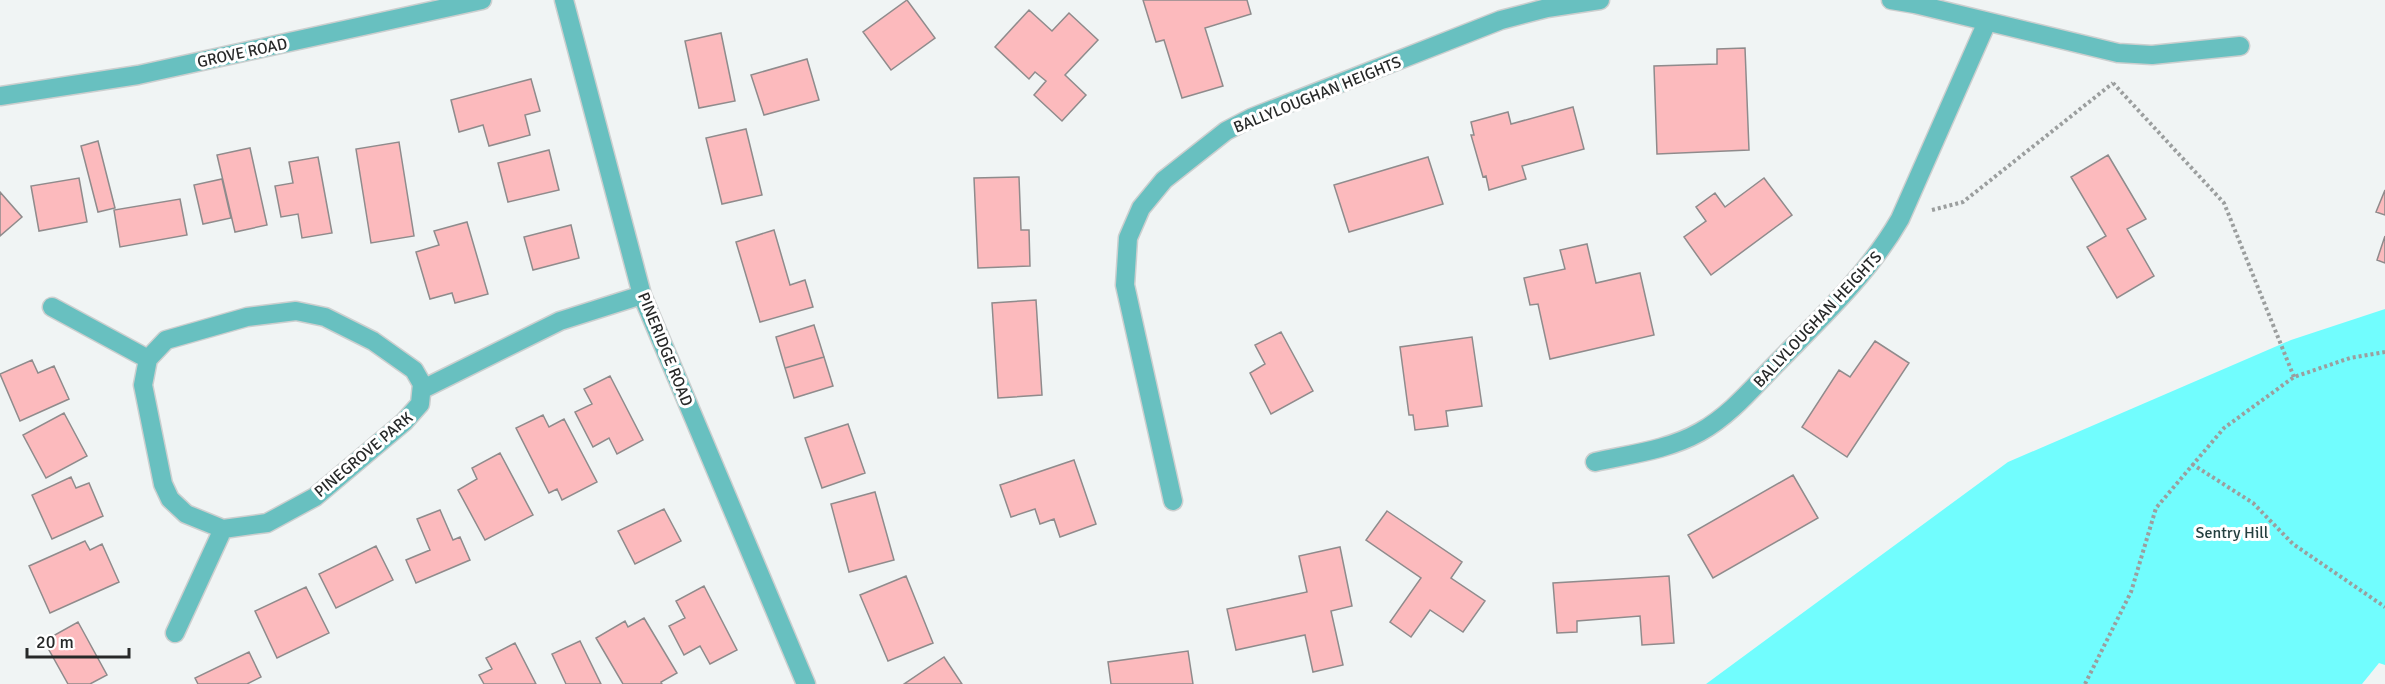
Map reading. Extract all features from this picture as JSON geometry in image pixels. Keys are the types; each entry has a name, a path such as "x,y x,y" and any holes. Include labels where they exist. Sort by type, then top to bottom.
{"street":[{"name":"GROVE ROAD","path":"0,96 138,75 482,0"},
{"name":"PINERIDGE ROAD","path":"564,0 642,295 801,682"},
{"name":"BALLYLOUGHAN HEIGHTS","path":"1173,501 1125,285 1125,262 1131,230 1141,208 1164,180 1226,131 1251,118 1501,20 1547,8 1600,0"},
{"path":"1891,0 2118,53 2152,56 2240,46"},
{"name":"BALLYLOUGHAN HEIGHTS","path":"1595,462 1666,447 1702,431 1722,417 1828,310 1882,249 1900,219 1988,22"},
{"path":"52,307 148,359 166,340 247,317 296,311 325,317 373,341 414,370 423,389 560,321 642,295"},
{"name":"PINEGROVE PARK","path":"148,359 143,384 163,484 170,500 186,514 223,529 267,523 315,497 404,422 420,404 423,389"},
{"path":"175,633 223,529"}],"path":[{"path":"1900,219 1963,202 2113,83 2118,74 2118,53"},
{"path":"2113,83 2224,203 2294,376"},
{"path":"2085,684 2131,592 2156,508 2224,428 2294,376 2350,358 2385,352"},
{"path":"2192,464 2253,503 2293,544 2385,607"}],"green space":[{"name":"Sentry Hill","path":"2385,309 2385,665 2379,663 2362,684 1706,684 2008,462 2291,340"}],"building":[{"path":"907,0 935,38 891,70 863,32"},
{"path":"1143,0 1247,0 1251,14 1205,28 1223,86 1182,98 1164,40 1156,42"},
{"path":"1029,10 1052,31 1069,13 1098,40 1065,75 1086,95 1062,121 1034,95 1046,81 1035,72 1029,79 995,47"},
{"path":"721,33 735,101 699,108 685,41"},
{"path":"1745,48 1749,150 1657,154 1654,66 1717,64 1717,49"},
{"path":"807,59 819,100 764,115 751,75"},
{"path":"531,79 540,111 525,115 530,135 489,146 483,125 459,132 451,100"},
{"path":"1573,107 1584,149 1522,166 1526,179 1489,190 1471,135 1474,135 1471,122 1508,112 1511,124"},
{"path":"746,129 762,195 722,204 706,138"},
{"path":"98,141 115,208 98,212 81,146"},
{"path":"399,142 414,236 371,243 356,149"},
{"path":"250,148 267,225 235,232 217,155"},
{"path":"549,150 559,190 508,202 498,163"},
{"path":"2108,155 2146,219 2127,229 2154,276 2117,298 2087,247 2106,236 2071,177"},
{"path":"318,157 332,233 302,238 298,214 281,217 275,186 293,183 289,162"},
{"path":"1428,157 1443,204 1349,232 1334,185"},
{"path":"1019,177 1021,230 1029,230 1030,266 978,268 974,178"},
{"path":"79,178 87,222 39,231 31,186"},
{"path":"1764,178 1792,215 1711,275 1684,237 1706,221 1696,207 1715,193 1725,207"},
{"path":"222,179 231,218 203,224 194,185"},
{"path":"2385,190 2385,215 2376,212"},
{"path":"0,192 22,217 0,236"},
{"path":"180,199 187,235 120,247 114,210"},
{"path":"467,222 488,294 455,303 452,293 430,299 416,252 439,245 434,231"},
{"path":"571,225 579,258 533,270 524,237"},
{"path":"774,230 790,285 805,280 813,307 760,322 736,242"},
{"path":"2385,236 2385,263 2377,260"},
{"path":"1587,244 1596,283 1640,273 1654,335 1550,359 1538,304 1530,305 1524,278 1565,269 1560,250"},
{"path":"1036,300 1042,395 998,398 992,303"},
{"path":"814,325 824,357 785,368 776,337"},
{"path":"1281,332 1313,391 1271,414 1250,373 1265,364 1255,345"},
{"path":"1472,337 1482,406 1446,411 1448,426 1415,430 1413,415 1409,415 1400,347"},
{"path":"1875,341 1909,363 1847,457 1802,427 1839,370 1850,377"},
{"path":"824,357 833,386 794,398 785,368"},
{"path":"32,360 38,373 54,366 69,399 20,421 0,374"},
{"path":"610,376 643,440 617,454 609,438 593,447 575,412 592,404 584,389"},
{"path":"64,413 87,456 46,478 23,435"},
{"path":"543,415 549,427 564,419 597,482 562,500 557,489 549,493 516,428"},
{"path":"848,424 865,473 822,488 805,438"},
{"path":"500,453 533,515 485,540 458,490 477,479 472,468"},
{"path":"1074,460 1096,524 1060,537 1054,519 1040,524 1035,509 1011,517 1000,485"},
{"path":"1793,475 1818,518 1713,578 1688,535"},
{"path":"71,477 76,488 89,483 103,516 52,539 32,495"},
{"path":"875,492 894,560 849,572 831,504"},
{"path":"664,509 681,541 635,564 618,531"},
{"path":"440,510 453,540 460,537 470,560 416,583 406,560 430,550 417,519"},
{"path":"1387,511 1462,562 1451,578 1485,601 1463,632 1430,610 1411,637 1390,622 1421,578 1366,540"},
{"path":"85,541 90,550 102,544 119,582 50,613 29,566"},
{"path":"376,546 393,580 336,608 319,574"},
{"path":"1340,547 1352,606 1331,611 1343,665 1313,672 1305,635 1236,650 1227,609 1307,592 1299,556"},
{"path":"906,576 933,643 888,661 860,595"},
{"path":"1669,576 1674,643 1642,645 1640,616 1577,621 1577,632 1557,633 1553,583"},
{"path":"704,586 737,650 710,664 700,646 684,655 669,626 685,618 676,601"},
{"path":"306,587 329,633 277,658 255,611"},
{"path":"644,618 677,673 661,682 662,684 623,684 596,638 625,621 628,627"},
{"path":"78,622 107,675 90,684 68,684 44,641"},
{"path":"580,641 601,684 566,684 552,654"},
{"path":"515,643 536,684 484,684 479,675 492,669 486,658"},
{"path":"1188,651 1193,684 1111,684 1108,662"},
{"path":"249,652 261,677 247,684 198,684 195,678"},
{"path":"944,657 962,684 904,684"}]}
